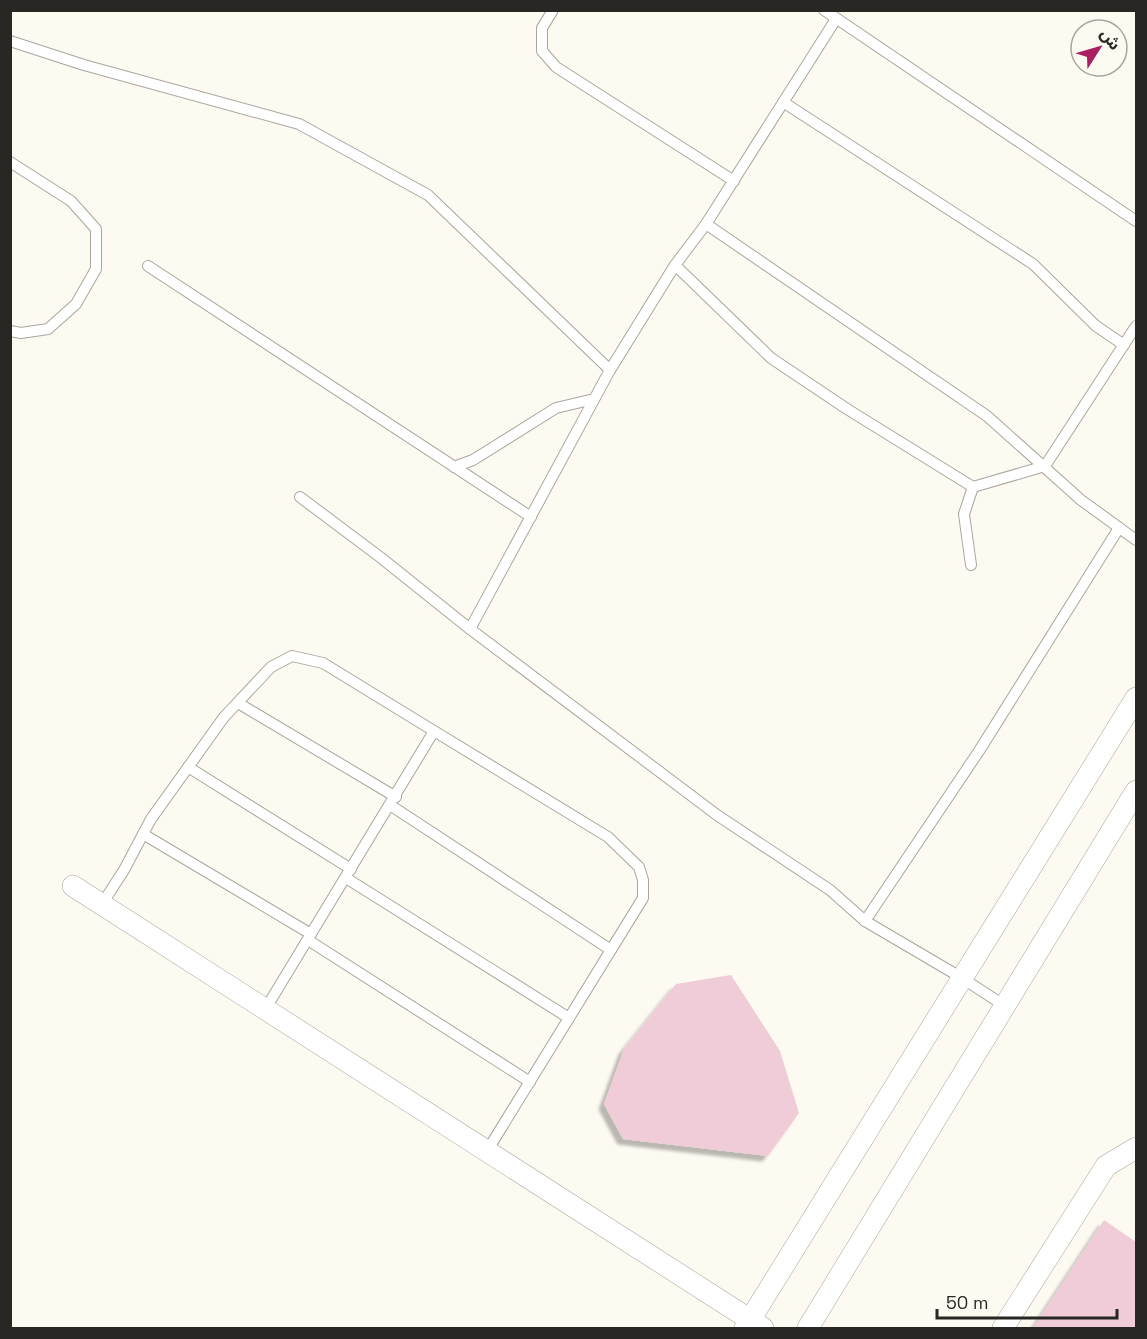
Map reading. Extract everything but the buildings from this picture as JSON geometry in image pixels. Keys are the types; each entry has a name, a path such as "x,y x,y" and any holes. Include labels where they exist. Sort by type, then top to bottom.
{"street":[{"path":"74,886 487,1151 752,1326 962,978 1137,698"},
{"path":"808,1329 1137,791"},
{"path":"1003,1329 1106,1166 1137,1148"}],"lane":[{"path":"553,10 542,28 542,51 556,67 734,181"},
{"path":"824,10 1137,221"},
{"path":"470,629 610,370 675,265 706,224 836,19"},
{"path":"10,40 84,65 299,124 428,195 610,370"},
{"path":"783,102 1033,264 1096,326 1124,345"},
{"path":"10,162 71,201 96,229 96,269 76,304 48,329 21,333 10,331"},
{"path":"706,224 987,416 1081,500 1137,540"},
{"path":"675,265 771,357 847,410 973,488 1045,466 1137,326"},
{"path":"148,266 531,517"},
{"path":"454,467 473,460 556,408 594,399"},
{"path":"971,565 964,514 973,488"},
{"path":"300,497 470,629 717,815 830,890 865,921 1005,1006"},
{"path":"865,921 979,751 1119,528"},
{"path":"102,904 143,834 224,717 271,667 292,656 322,663 608,837 639,867 644,880 643,898 487,1151"},
{"path":"238,703 393,801 611,950"},
{"path":"266,1008 434,731"},
{"path":"188,767 569,1018"},
{"path":"143,834 310,937 530,1082"}]}
